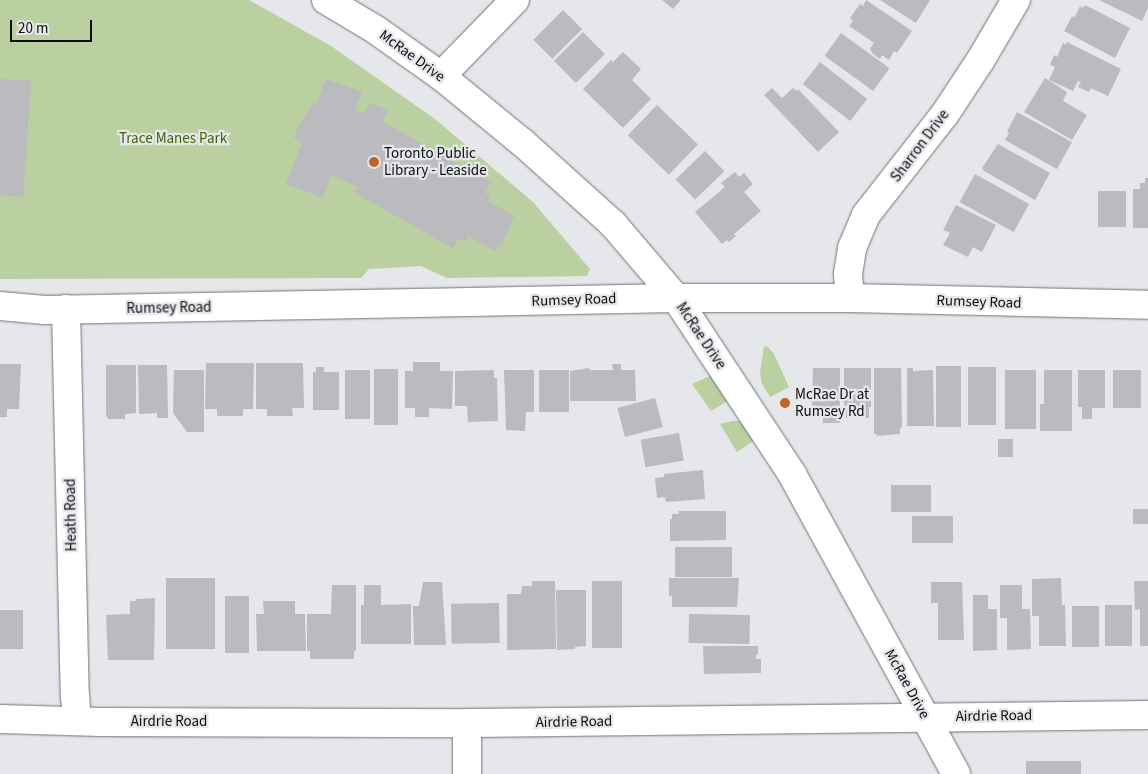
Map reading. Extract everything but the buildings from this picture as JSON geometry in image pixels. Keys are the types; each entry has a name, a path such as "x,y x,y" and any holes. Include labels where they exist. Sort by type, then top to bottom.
{"street":[{"name":"McRae Drive","path":"326,0 376,30 441,76 524,143 613,224 676,298 792,474 956,774"},
{"path":"441,76 515,0"},
{"name":"Sharron Drive","path":"850,298 848,274 852,248 866,215 945,114 1016,0"},
{"name":"Rumsey Road","path":"0,306 66,309 676,298 850,298 1148,305"},
{"name":"Heath Road","path":"66,309 77,721"},
{"name":"Airdrie Road","path":"0,719 467,723 926,716 1148,715"},
{"path":"467,723 467,774"}],"green space":[{"name":"Trace Manes Park","path":"0,0 249,0 331,46 435,119 533,202 590,269 587,276 447,278 421,266 369,269 361,278 0,279"},
{"path":"764,346 768,347 774,354 789,387 770,397 762,384 760,373"},
{"path":"712,375 729,400 711,411 692,384"},
{"path":"742,421 755,440 737,452 720,424"}],"place":[{"name":"Toronto Public Library - Leaside","path":"374,162"},
{"name":"McRae Dr at Rumsey Rd","path":"785,403"}]}
